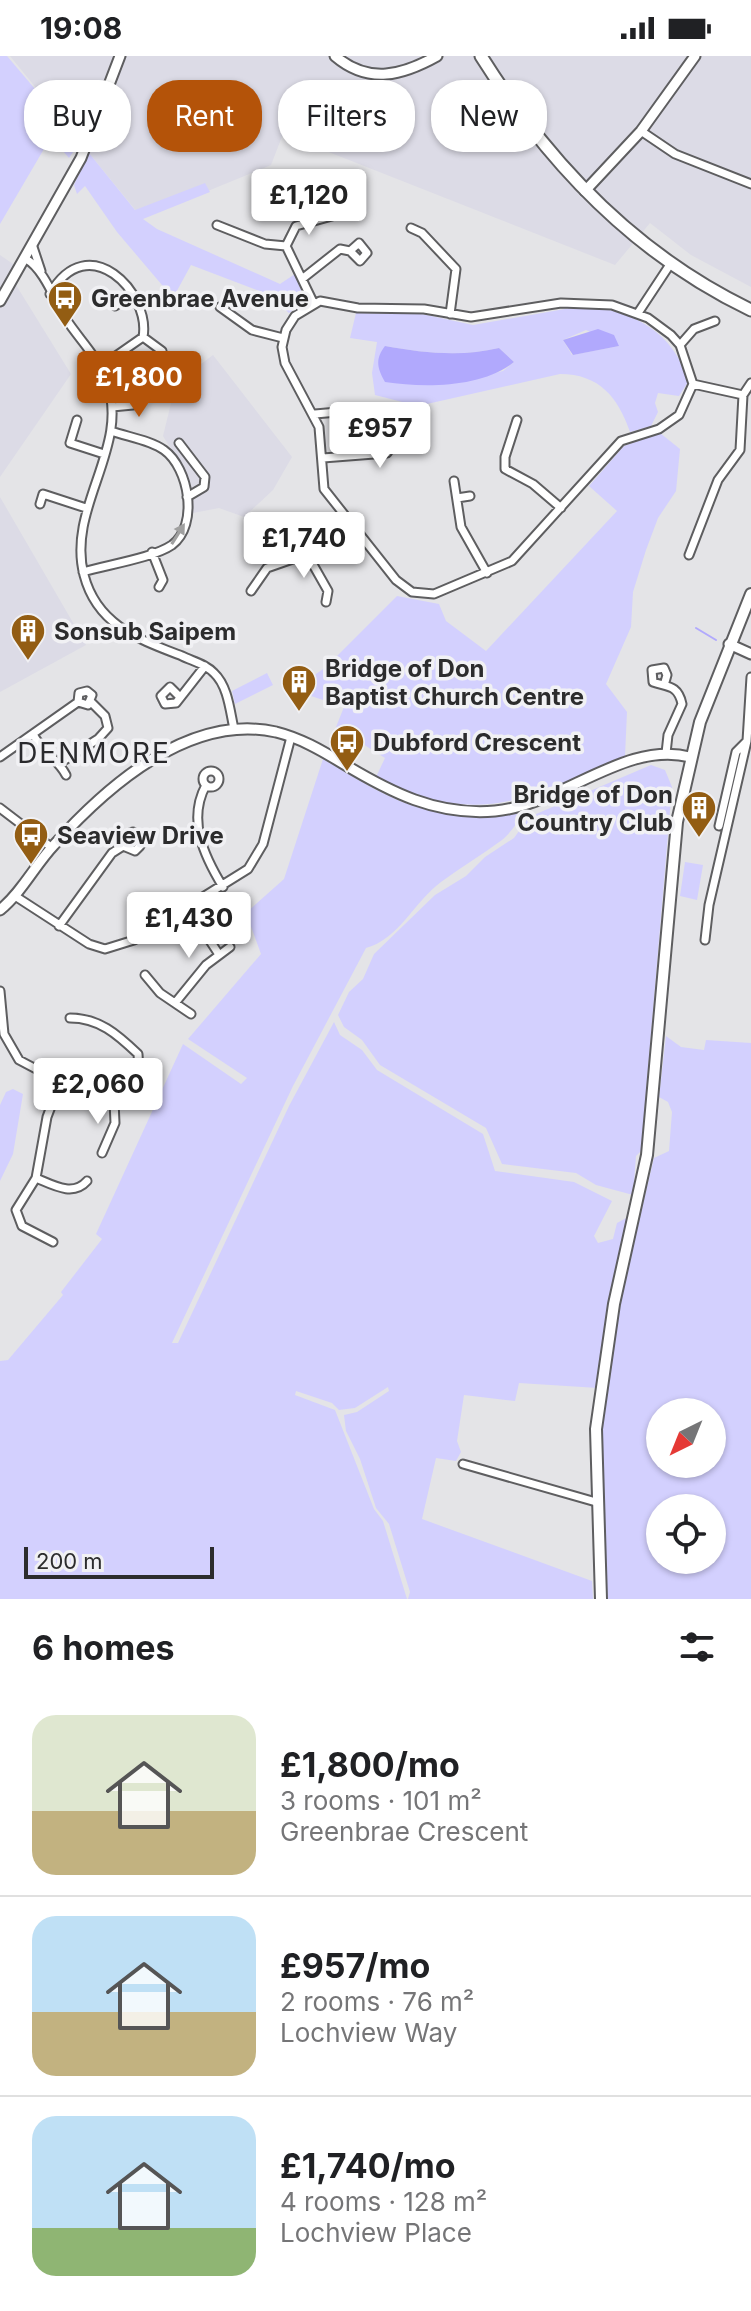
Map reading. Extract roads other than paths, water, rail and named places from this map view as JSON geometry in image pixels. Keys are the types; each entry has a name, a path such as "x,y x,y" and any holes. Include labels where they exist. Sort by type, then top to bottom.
{"main road":[{"path":"481,56 529,128 585,191 671,263 751,310"},
{"path":"601,1599 596,1429 614,1304 647,1155 675,836 690,757 729,644 751,594"}],"street":[{"path":"0,301 33,247 85,149 120,56"},
{"path":"335,56 363,72 390,75 437,56"},
{"path":"585,191 641,131 695,56"},
{"path":"641,131 675,154 751,184"},
{"path":"286,246 296,226 332,216 345,196"},
{"path":"217,225 265,244 286,246"},
{"path":"411,228 425,229 456,269 450,314"},
{"path":"286,246 313,302"},
{"path":"33,247 42,277"},
{"path":"302,279 340,249 350,251"},
{"path":"26,259 36,265 50,294 100,367 112,407 111,431 81,528 83,572 94,600 121,630 215,673 224,690 234,729"},
{"path":"638,313 671,263"},
{"path":"50,294 60,276 81,264 105,268 131,294 145,315 143,337 100,367"},
{"path":"115,306 131,294"},
{"path":"591,301 638,313 660,325 680,345 693,384 684,406 673,420 621,441 518,556 487,573 434,594 412,592 396,580 324,489 323,458 315,414 285,363 283,338 295,316 313,302 450,314 479,317 591,301"},
{"path":"220,307 252,330 283,338"},
{"path":"680,345 694,329 715,321"},
{"path":"143,337 162,351"},
{"path":"689,555 718,480 740,450 743,395 751,383"},
{"path":"693,384 743,395"},
{"path":"112,407 133,405 138,395"},
{"path":"315,414 349,411 352,441"},
{"path":"77,420 70,443 104,454"},
{"path":"517,420 509,431 505,469 533,484 561,508"},
{"path":"323,458 385,453 404,426"},
{"path":"83,572 169,547 181,535 187,497 178,468 165,451 111,431"},
{"path":"396,441 405,445"},
{"path":"179,443 205,477 204,487 187,497"},
{"path":"454,481 464,532 478,551 487,573"},
{"path":"40,504 43,494 86,508"},
{"path":"457,498 470,496"},
{"path":"251,591 267,568 307,554 344,517"},
{"path":"280,550 284,560"},
{"path":"152,552 163,580 159,587"},
{"path":"307,554 330,598"},
{"path":"729,644 751,654"},
{"path":"179,696 187,692 205,666"},
{"path":"705,940 709,905 749,740 751,677"},
{"path":"665,682 674,689 682,704 668,735 666,753"},
{"path":"85,691 92,695 91,702 85,706 78,702 78,694 85,691"},
{"path":"0,757 78,702"},
{"path":"60,763 105,733 108,722 91,702"},
{"path":"0,910 15,896 51,847 113,788 195,739 234,729 291,737 403,797 467,811 527,805 642,756 666,753 690,757"},
{"path":"33,734 49,757 60,763 66,775"},
{"path":"15,896 89,944 115,947 223,887 242,875 258,856 291,737"},
{"path":"719,826 736,752 749,740"},
{"path":"206,785 197,814 199,837 205,857 223,887"},
{"path":"0,808 51,847"},
{"path":"59,926 112,853 123,846"},
{"path":"188,907 218,953"},
{"path":"175,1003 218,953 230,947"},
{"path":"146,981 191,1014"},
{"path":"0,991 3,1045 26,1065 61,1080 91,1098 114,1101 131,1088 139,1071 139,1058 107,1027 92,1019 70,1018"},
{"path":"139,1058 148,1055"},
{"path":"53,1242 29,1231 17,1218 18,1205 36,1178 47,1117 61,1080"},
{"path":"102,1153 115,1123 114,1101"},
{"path":"106,1143 118,1149"},
{"path":"36,1178 78,1189 83,1198"},
{"path":"78,1189 87,1181"},
{"path":"463,1464 596,1502"}],"waterway":[{"path":"696,628 716,640"}],"place":[{"name":"Greenbrae Avenue","path":"65,329"},
{"name":"Sonsub Saipem","path":"28,662"},
{"name":"Bridge of Don Baptist Church Centre","path":"299,713"},
{"name":"Dubford Crescent","path":"347,773"},
{"name":"Bridge of Don Country Club","path":"699,839"},
{"name":"Seaview Drive","path":"31,866"}],"district":[{"name":"DENMORE","path":"94,753"}]}
